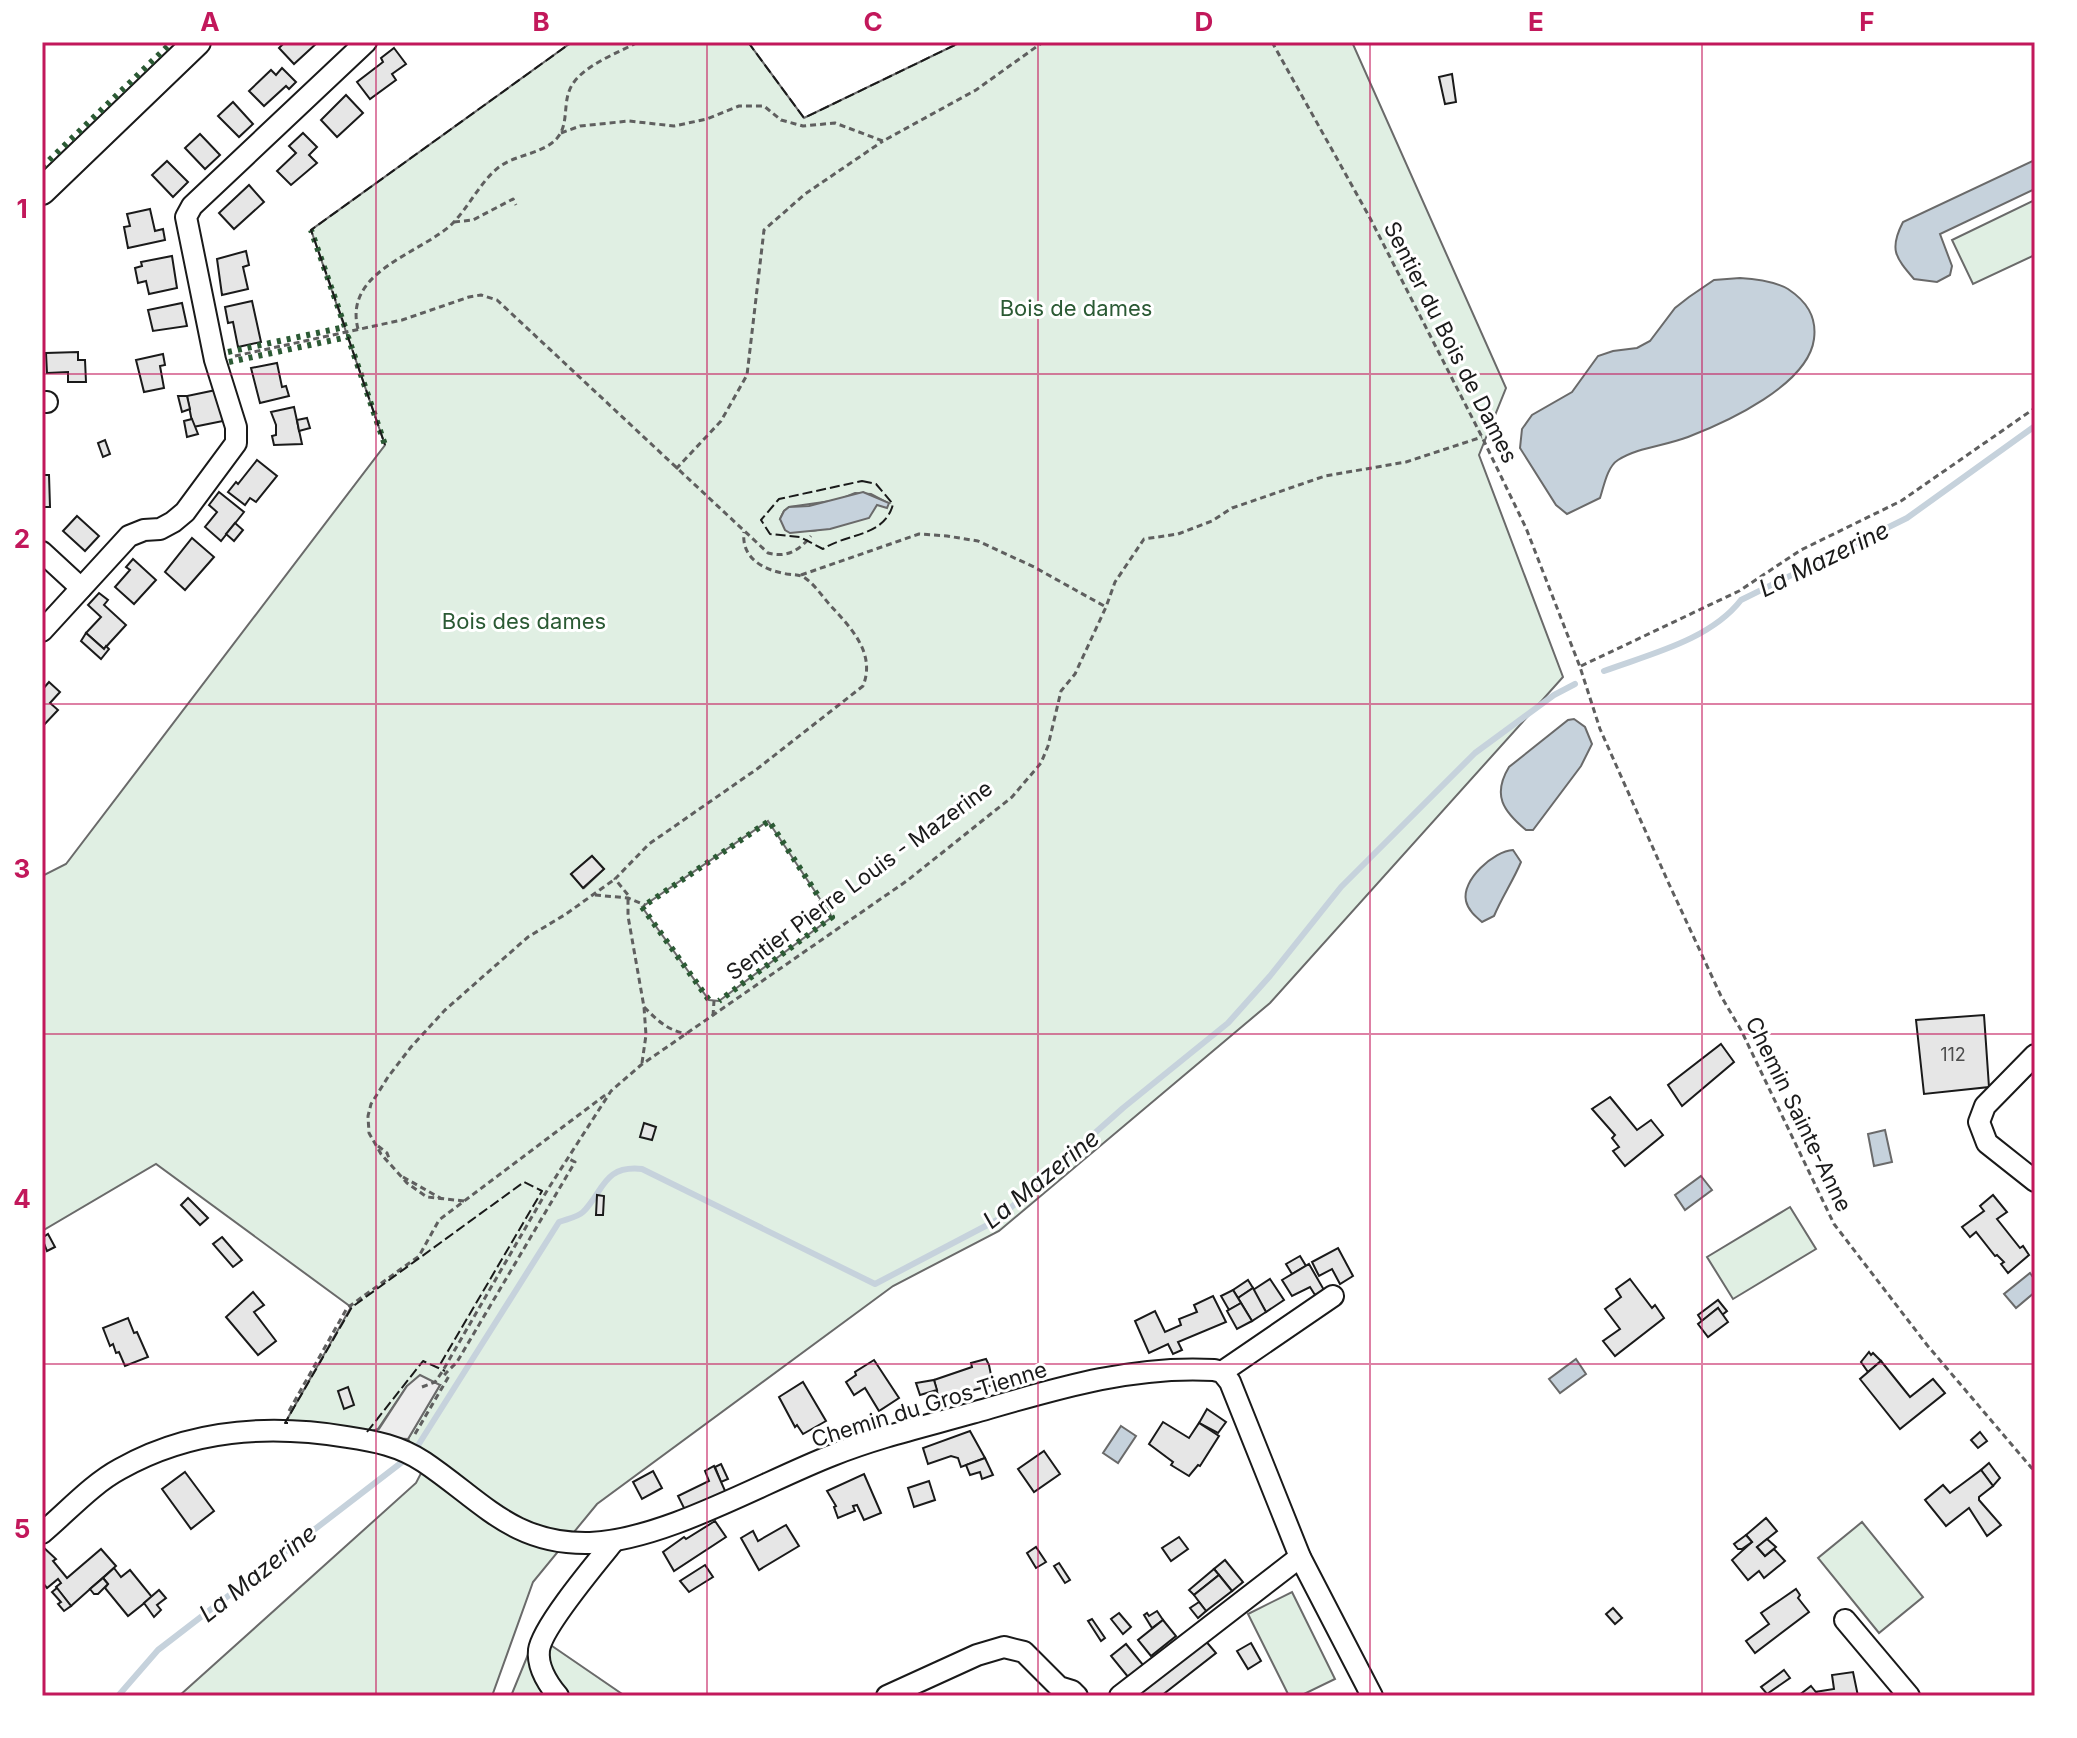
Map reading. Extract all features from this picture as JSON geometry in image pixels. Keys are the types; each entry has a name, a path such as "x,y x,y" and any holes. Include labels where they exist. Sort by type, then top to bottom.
{"main road":[{"path":"42,191 197,42"}],"street":[{"path":"42,631 129,536 144,530 160,529 185,512 236,443 236,427 215,360 186,217 192,206 366,42"},
{"path":"42,552 81,588"},
{"path":"2035,1055 1985,1106 1979,1122 1987,1143 2035,1181"},
{"path":"1333,1296 1222,1372 1237,1398 1300,1557 1372,1696"},
{"name":"Chemin du Gros Tienne","path":"42,1533 116,1471 137,1460 189,1440 254,1429 279,1429 393,1444 425,1462 507,1525 561,1541 614,1541 689,1517 834,1454 996,1406 1094,1379 1147,1370 1187,1368 1222,1372"},
{"path":"558,1696 540,1665 539,1649 562,1608 614,1541"},
{"path":"1120,1696 1300,1557"},
{"path":"1845,1620 1909,1696"},
{"path":"887,1696 977,1655 1004,1647 1024,1652 1060,1693"}],"path":[{"path":"358,329 359,303 371,277 386,265 433,240 454,222 497,169 518,156 549,145 561,133 567,118 571,86 580,76 638,42"},
{"path":"676,469 721,421 747,375 764,230 805,194 883,141 976,90 1043,42"},
{"name":"Sentier du Bois de Dames","path":"1272,42 1370,218 1526,528 1580,667 1600,729"},
{"path":"561,133 580,126 629,121 674,126 707,119 739,106 764,106 781,120 803,126 835,123 883,141"},
{"path":"454,222 473,220 513,199 516,205"},
{"path":"215,360 402,320 481,295 497,300 768,553 781,557 793,552 811,536"},
{"path":"1580,667 1739,591 1812,543 1901,501 2035,408"},
{"name":"Sentier Pierre Louis - Mazerine","path":"422,1387 435,1382 444,1373 548,1189 611,1091 641,1065 908,880 1012,797 1041,763 1061,691 1075,674 1115,582 1144,539 1178,534 1212,521 1232,508 1325,476 1406,462 1482,437"},
{"path":"744,532 743,543 750,558 769,569 801,575 919,534 978,541 1034,567 1106,607"},
{"path":"464,1201 445,1201 418,1193 400,1175 381,1154 369,1133 371,1104 411,1047 445,1010 528,937 615,879 649,844 757,769 863,686 867,675 864,646 801,575"},
{"name":"Chemin Sainte-Anne","path":"1600,729 1721,996 1741,1030 1834,1224 1927,1345 2035,1472"},
{"path":"615,879 628,898 628,916 644,1007 646,1035 641,1065"},
{"path":"592,895 628,898 645,905"},
{"path":"713,1016 714,1001"},
{"path":"644,1007 662,1025 687,1034"},
{"path":"279,1429 342,1314 419,1256 439,1220 611,1091"},
{"path":"393,1444 449,1376 444,1373 457,1362 575,1162 569,1159"}],"green space":[{"path":"572,42 748,42 804,118 961,42 1352,42 1506,388 1479,455 1563,677 1270,1003 999,1231 893,1286 597,1504 533,1582 492,1696 179,1696 416,1483 429,1458 412,1446 408,1439 440,1385 407,1386 378,1429 369,1432 285,1423 351,1307 156,1164 42,1231 42,876 66,864 385,445 311,230","holes":["855,493 871,494 888,503 810,531 780,519 789,507 838,500","768,821 832,917 719,1001 709,1000 642,907","592,856 604,869 584,888 571,874"]},
{"path":"2035,200 2035,255 1973,284 1952,240"},
{"path":"1790,1207 1816,1249 1733,1299 1707,1257"},
{"path":"1862,1522 1923,1597 1879,1633 1818,1558"},
{"path":"1292,1592 1335,1679 1300,1696 1289,1696 1248,1614"},
{"path":"536,1635 625,1696 511,1696"}],"shaded area":[{"path":"2035,160 2035,189 1940,234 1952,266 1950,275 1937,282 1914,279 1896,252 1896,239 1903,222"},
{"path":"1740,278 1783,286 1809,310 1814,323 1814,339 1808,356 1797,372 1763,400 1723,422 1618,460 1609,472 1600,498 1567,514 1556,505 1520,448 1522,429 1532,415 1572,392 1598,356 1637,348 1650,341 1675,308 1689,297 1714,280"},
{"path":"863,492 889,503 887,508 877,505 869,518 830,529 790,533 780,519 789,507 809,506"},
{"path":"1574,719 1585,727 1592,744 1581,766 1533,830 1526,830 1502,802 1504,777 1509,767 1568,720"},
{"path":"1513,850 1521,862 1494,916 1482,922 1467,904 1469,884 1488,861"},
{"path":"1885,1130 1892,1162 1874,1166 1868,1134"},
{"path":"1701,1176 1712,1190 1685,1210 1675,1195"},
{"path":"2030,1273 2035,1280 2035,1292 2016,1308 2004,1294"},
{"path":"1576,1359 1586,1374 1560,1393 1549,1379"},
{"path":"420,1375 440,1385 408,1439 389,1438 370,1432 379,1429 407,1386"},
{"path":"1121,1426 1136,1436 1118,1463 1103,1453"}],"building":[{"path":"285,42 318,42 294,64 279,48"},
{"path":"394,48 406,64 392,74 396,80 370,99 357,82 383,62 381,58"},
{"path":"282,68 296,82 289,89 286,86 264,106 249,91 271,70 276,75"},
{"path":"1452,74 1456,102 1445,104 1439,77"},
{"path":"346,95 363,113 337,137 321,120"},
{"path":"233,102 253,124 239,137 218,116"},
{"path":"303,133 317,147 309,155 317,163 291,185 277,171 296,153 289,146"},
{"path":"200,134 220,155 205,169 185,148"},
{"path":"167,161 188,182 173,197 152,175"},
{"path":"249,185 264,202 234,229 219,213"},
{"path":"150,209 155,231 163,229 165,240 128,248 124,227 130,226 127,214"},
{"path":"246,251 249,265 243,267 248,289 222,295 217,259"},
{"path":"172,256 177,288 149,294 146,281 138,283 135,268 142,266 141,262"},
{"path":"252,301 261,342 238,347 233,322 228,323 225,307"},
{"path":"182,303 187,326 153,331 148,310"},
{"path":"78,352 78,360 85,360 86,382 68,382 68,372 47,373 46,353"},
{"path":"163,354 165,365 160,366 164,388 144,392 136,360"},
{"path":"277,363 282,387 286,386 289,396 260,403 251,368"},
{"path":"216,390 223,421 193,427 187,396"},
{"path":"178,396 187,396 190,409 182,412"},
{"path":"294,407 302,444 274,445 272,436 276,435 276,425 271,412"},
{"path":"307,418 310,428 299,431 297,420"},
{"path":"192,419 198,434 187,437 184,421"},
{"path":"105,440 110,454 103,457 98,443"},
{"path":"257,460 277,476 256,502 250,498 245,505 228,492"},
{"path":"42,475 49,475 50,507 42,507"},
{"path":"219,492 244,512 221,541 205,527 217,512 209,505"},
{"path":"77,516 99,536 85,551 63,531"},
{"path":"235,523 243,530 234,541 226,534"},
{"path":"192,538 214,557 185,590 165,572"},
{"path":"133,559 156,580 134,604 115,587 130,570 126,567"},
{"path":"99,593 108,600 104,605 126,625 104,649 86,633 101,617 88,605"},
{"path":"86,633 104,649 106,646 109,649 101,659 81,641"},
{"path":"49,682 60,692 50,703 58,710 42,727 42,690"},
{"path":"592,856 604,869 583,888 571,874"},
{"path":"1984,1015 1989,1087 1924,1094 1916,1020"},
{"path":"1721,1044 1734,1062 1682,1106 1668,1085"},
{"path":"1610,1097 1637,1130 1651,1120 1663,1135 1625,1166 1613,1151 1619,1147 1612,1138 1615,1135 1592,1109"},
{"path":"644,1123 656,1127 652,1140 640,1137"},
{"path":"597,1195 604,1196 603,1215 596,1215"},
{"path":"1993,1195 2007,1212 1997,1219 2029,1255 2008,1273 2001,1264 2004,1262 1995,1256 1976,1232 1970,1237 1962,1227 1984,1211 1980,1206"},
{"path":"188,1198 208,1218 200,1225 181,1205"},
{"path":"48,1234 55,1247 47,1251 42,1238"},
{"path":"222,1237 242,1260 233,1267 213,1244"},
{"path":"1338,1248 1353,1276 1340,1284 1332,1269 1319,1276 1312,1262"},
{"path":"1300,1256 1306,1266 1292,1274 1286,1264"},
{"path":"1309,1264 1324,1290 1315,1295 1310,1287 1292,1296 1282,1280"},
{"path":"1270,1279 1284,1300 1266,1312 1253,1290"},
{"path":"1630,1279 1652,1308 1655,1305 1664,1318 1615,1356 1603,1341 1620,1329 1605,1309 1621,1297 1616,1289"},
{"path":"1248,1280 1253,1288 1238,1298 1233,1290"},
{"path":"1253,1288 1266,1312 1252,1321 1238,1298"},
{"path":"1233,1290 1241,1303 1229,1310 1221,1296"},
{"path":"253,1292 264,1305 254,1312 276,1341 258,1355 226,1317"},
{"path":"1213,1296 1226,1322 1178,1342 1182,1350 1173,1354 1168,1344 1149,1353 1135,1321 1155,1311 1165,1332 1181,1325 1179,1319 1197,1312 1194,1305"},
{"path":"1718,1300 1727,1311 1722,1315 1718,1308 1702,1321 1698,1315"},
{"path":"1241,1303 1252,1321 1237,1329 1227,1311"},
{"path":"1718,1308 1728,1322 1708,1337 1698,1324"},
{"path":"128,1318 148,1357 125,1366 113,1344 110,1346 103,1328"},
{"path":"1869,1352 1881,1361 1868,1372 1861,1362"},
{"path":"986,1359 993,1385 939,1399 934,1380"},
{"path":"874,1360 899,1398 879,1411 865,1388 854,1395 846,1382"},
{"path":"1881,1361 1910,1397 1933,1379 1945,1393 1900,1429 1860,1379"},
{"path":"934,1380 937,1390 920,1395 916,1383"},
{"path":"803,1382 826,1421 803,1434 797,1425 795,1427 779,1397"},
{"path":"348,1387 354,1405 344,1409 338,1391"},
{"path":"1207,1409 1226,1422 1218,1433 1199,1423"},
{"path":"1163,1422 1189,1438 1199,1423 1219,1436 1200,1466 1189,1476 1171,1465 1173,1462 1149,1444"},
{"path":"970,1431 985,1458 961,1467 958,1458 951,1456 928,1464 923,1448"},
{"path":"1980,1432 1987,1441 1978,1448 1971,1440"},
{"path":"1044,1451 1060,1474 1034,1492 1018,1469"},
{"path":"985,1458 993,1475 982,1479 980,1472 970,1475 966,1465"},
{"path":"1989,1463 2000,1478 1993,1486 1981,1470"},
{"path":"721,1464 728,1479 721,1482 715,1467"},
{"path":"714,1466 726,1493 685,1510 678,1496 709,1481 705,1471"},
{"path":"1981,1470 1993,1486 1979,1500 2001,1525 1987,1536 1969,1508 1946,1526 1925,1500 1943,1485 1950,1493"},
{"path":"653,1471 662,1488 642,1499 633,1482"},
{"path":"185,1472 214,1511 191,1529 162,1489"},
{"path":"864,1474 881,1513 864,1520 857,1505 853,1506 855,1511 838,1518 836,1506 827,1491"},
{"path":"929,1481 935,1500 914,1507 908,1488"},
{"path":"1766,1518 1777,1531 1757,1547 1765,1556 1774,1549 1785,1561 1764,1578 1759,1571 1748,1580 1732,1560 1752,1542 1746,1535"},
{"path":"715,1521 726,1537 674,1571 663,1552"},
{"path":"786,1525 799,1546 759,1570 741,1538 753,1531 758,1541"},
{"path":"1746,1535 1752,1542 1738,1549 1734,1544"},
{"path":"1179,1537 1188,1549 1171,1561 1162,1548"},
{"path":"1767,1539 1776,1547 1765,1556 1757,1547"},
{"path":"42,1546 56,1559 53,1561 67,1578 101,1549 116,1566 71,1606 56,1587 61,1583 58,1579 47,1588 42,1582"},
{"path":"1036,1547 1046,1562 1036,1568 1027,1553"},
{"path":"1225,1560 1243,1582 1232,1591 1214,1569"},
{"path":"1059,1563 1070,1580 1065,1583 1054,1566"},
{"path":"705,1565 713,1577 689,1592 680,1581"},
{"path":"114,1568 121,1577 130,1570 152,1597 128,1616 105,1588 108,1584 103,1578"},
{"path":"1214,1569 1219,1575 1194,1595 1189,1590"},
{"path":"1219,1575 1232,1591 1206,1611 1194,1595"},
{"path":"103,1578 108,1584 94,1594 90,1589"},
{"path":"57,1588 71,1606 64,1611 52,1592"},
{"path":"1796,1589 1800,1595 1798,1598 1809,1612 1755,1653 1746,1641 1769,1624 1761,1613"},
{"path":"159,1590 166,1598 157,1605 161,1610 154,1617 144,1603"},
{"path":"1199,1602 1206,1611 1198,1618 1190,1608"},
{"path":"1613,1608 1622,1618 1615,1624 1606,1614"},
{"path":"1157,1611 1163,1620 1152,1628 1144,1615 1147,1613 1149,1616"},
{"path":"1119,1613 1131,1627 1123,1634 1111,1619"},
{"path":"1092,1619 1105,1638 1101,1641 1088,1621"},
{"path":"1163,1620 1176,1636 1151,1656 1138,1640"},
{"path":"1204,1639 1216,1653 1161,1696 1137,1696 1150,1686 1148,1684"},
{"path":"1251,1643 1261,1661 1248,1669 1237,1651"},
{"path":"1126,1644 1148,1671 1133,1683 1111,1656"},
{"path":"1784,1670 1790,1678 1767,1694 1761,1687"},
{"path":"1853,1672 1858,1696 1819,1696 1815,1692 1834,1689 1832,1675"},
{"path":"1811,1686 1819,1696 1798,1696"}],"waterway":[{"name":"La Mazerine","path":"1604,671 1696,636 1713,626 1741,600 1907,518 2035,426"},
{"name":"La Mazerine","path":"417,1447 559,1222 583,1212 606,1181 619,1171 642,1169 875,1284 997,1220 1123,1108 1228,1023 1341,887 1475,753 1554,695 1575,684"},
{"name":"La Mazerine","path":"118,1696 158,1650 406,1459"}],"hedge":[{"path":"42,167 172,42"},
{"path":"228,352 345,327 311,230"},
{"path":"229,362 348,337 385,445"},
{"path":"648,903 769,821 832,917 719,1001"},
{"path":"642,907 709,1000"}],"fence":[{"path":"345,327 311,230 572,42"},
{"path":"748,42 804,118 961,42"},
{"path":"348,337 385,445"},
{"path":"862,481 876,484 893,504 889,515 874,529 823,549 800,537 770,534 761,520 779,499 862,481"},
{"path":"288,1423 285,1423 352,1307 524,1182 542,1191 438,1368"},
{"path":"367,1432 423,1361 445,1371"}],"park label":[{"name":"Bois de dames","path":"1076,308"},
{"name":"Bois des dames","path":"524,621"}]}
